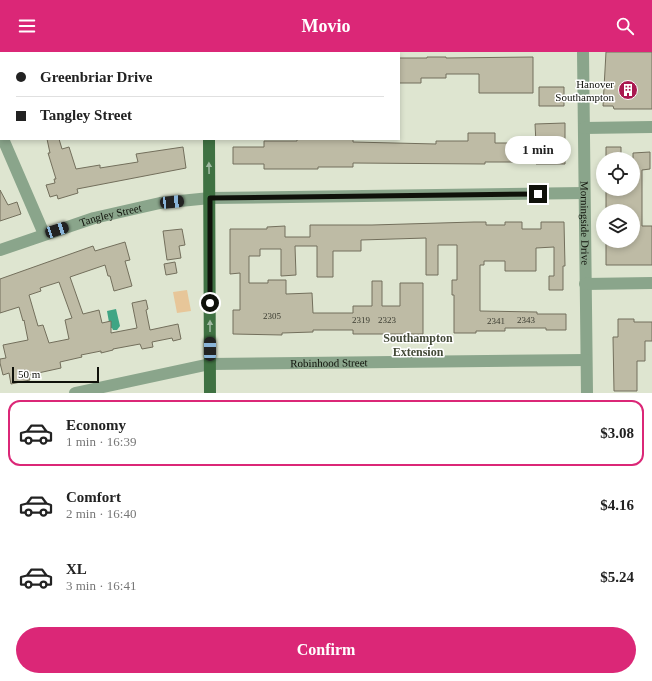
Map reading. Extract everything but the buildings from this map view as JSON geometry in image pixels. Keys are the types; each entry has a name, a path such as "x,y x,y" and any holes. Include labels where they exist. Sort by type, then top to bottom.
{"main road":[{"path":"209,140 210,393"}],"street":[{"name":"Morningside Drive","path":"583,52 587,393"},
{"path":"584,128 652,127"},
{"path":"3,140 44,234"},
{"name":"Tangley Street","path":"0,250 94,218 160,203 210,198 584,193"},
{"path":"585,284 652,283"},
{"name":"Robinhood Street","path":"75,393 210,364 586,360"}],"shaded area":[{"path":"187,290 191,311 177,313 173,292"},
{"path":"116,309 120,326 117,330 113,330 110,328 107,311"}],"place":[{"name":"Hanover Southampton","path":"628,90"}],"district":[{"name":"Southampton Extension","path":"418,345"}],"route":[{"path":"210,303 210,198 538,194"}]}
